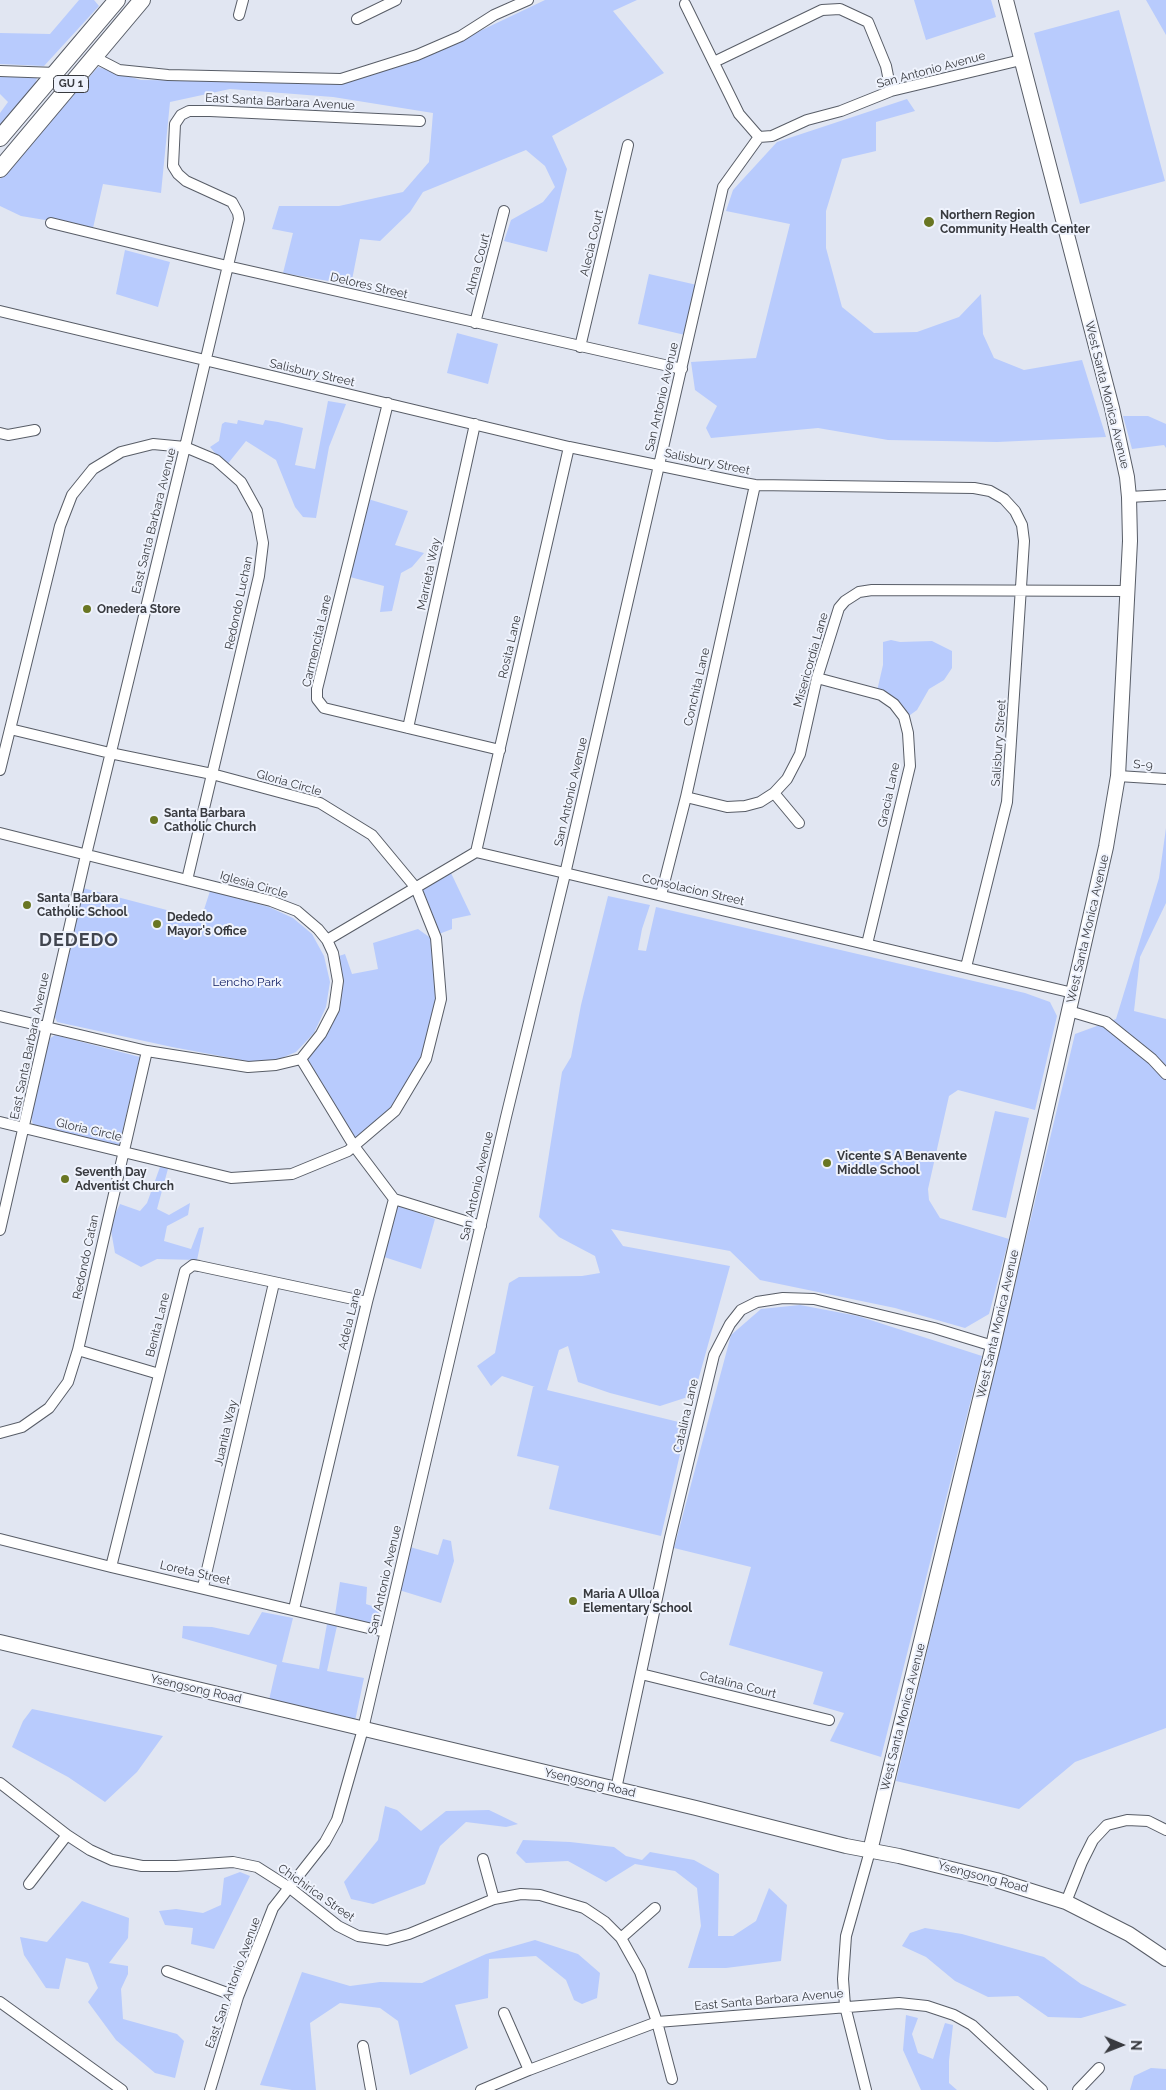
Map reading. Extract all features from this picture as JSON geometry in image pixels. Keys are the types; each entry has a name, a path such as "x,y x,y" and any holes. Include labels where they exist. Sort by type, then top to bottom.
{"main road":[{"name":"GU 1","path":"0,138 117,0"},
{"name":"GU 1","path":"0,169 142,0"},
{"name":"West Santa Monica Avenue","path":"870,1851 993,1346 1111,824 1118,776 1128,591 1129,497 1112,408 1006,0"},
{"name":"Ysengsong Road","path":"0,1642 996,1880 1066,1902 1129,1934 1166,1959"}],"street":[{"path":"239,15 243,0"},
{"path":"357,19 396,0"},
{"path":"94,56 119,70 168,76 341,79 417,55 461,36 494,15 528,0"},
{"path":"685,4 739,114 759,137"},
{"path":"714,62 822,10 840,9 868,22 886,66 891,91"},
{"name":"San Antonio Avenue","path":"363,1729 565,874 682,369 722,187 759,137 772,136 807,120 841,111 891,91 1021,60"},
{"path":"0,71 56,73"},
{"name":"East Santa Barbara Avenue","path":"0,1230 110,753 239,219 232,202 186,181 178,174 173,166 175,124 181,115 189,111 420,121"},
{"name":"Alecia Court","path":"580,347 628,145"},
{"name":"Alma Court","path":"475,323 504,211"},
{"name":"Delores Street","path":"51,223 227,266 682,369"},
{"name":"Salisbury Street","path":"0,311 204,362 388,403 569,447 756,485 974,488 990,491 1015,511 1022,525 1024,541 1022,592 1007,802 966,967"},
{"name":"Carmencita Lane","path":"388,403 316,694 317,699 324,708 500,750"},
{"name":"Marrieta Way","path":"408,728 475,424"},
{"path":"0,433 8,435 35,430"},
{"name":"Redondo Luchan","path":"0,770 60,526 72,495 93,469 121,452 153,444 185,447 216,460 240,482 257,511 263,543 259,576 187,880"},
{"name":"Rosita Lane","path":"476,852 569,447"},
{"name":"Conchita Lane","path":"661,895 686,797 756,485"},
{"path":"1129,497 1166,495"},
{"name":"Misericordia Lane","path":"686,797 727,807 760,802 774,793 787,779 800,754 817,678 839,608 859,592 872,590 1128,591"},
{"name":"Gracia Lane","path":"817,678 881,695 894,704 904,718 908,733 910,766 867,944"},
{"name":"Gloria Circle","path":"0,1122 231,1178 292,1174 348,1151 394,1111 426,1059 440,999 436,938 416,888 372,835 320,803 212,774 110,753 10,729"},
{"name":"S-9","path":"1118,776 1166,779"},
{"path":"774,793 799,823"},
{"name":"Iglesia Circle","path":"0,833 271,901 297,911 318,929 327,940 333,954 338,981 334,1009 321,1034 300,1058"},
{"path":"327,940 476,852"},
{"name":"Consolacion Street","path":"476,852 1073,993"},
{"path":"1069,1011 1106,1022 1152,1059 1166,1074"},
{"path":"0,1016 147,1051 248,1067 276,1065 300,1058 354,1146 394,1199 481,1226"},
{"name":"Redondo Catan","path":"0,1434 22,1427 49,1408 68,1382 78,1350 122,1151 147,1051"},
{"name":"Adela Lane","path":"294,1610 367,1302 394,1199"},
{"name":"Benita Lane","path":"111,1567 183,1276 189,1268 199,1266 367,1302"},
{"name":"Juanita Way","path":"203,1587 274,1283"},
{"name":"Catalina Lane","path":"616,1789 670,1538 714,1355 730,1324 741,1310 757,1302 783,1298 814,1299 934,1328 993,1346"},
{"path":"78,1350 159,1374"},
{"name":"Loreta Street","path":"0,1539 385,1632"},
{"name":"Catalina Court","path":"641,1674 829,1720"},
{"name":"East San Antonio Avenue","path":"210,2090 238,1997 273,1908 324,1842 337,1820 363,1729"},
{"name":"Chichirica Street","path":"0,1783 67,1835 90,1850 112,1860 142,1866 233,1862 257,1867 290,1888 338,1926 358,1936 387,1940 409,1934 494,1899 521,1894 540,1895 584,1908 605,1922 620,1938 640,1972 657,2022 672,2079"},
{"path":"1066,1902 1093,1840 1108,1825 1127,1820 1148,1821 1166,1830"},
{"path":"29,1884 67,1835"},
{"path":"866,2090 845,2006 843,1979 846,1936 870,1851"},
{"path":"482,1859 494,1899"},
{"path":"620,1938 655,1908"},
{"path":"167,1970 238,1997"},
{"path":"0,2002 122,2090"},
{"name":"East Santa Barbara Avenue","path":"481,2090 657,2022 899,2003 927,2006 954,2015 972,2025 1042,2090"},
{"path":"504,2013 529,2070"},
{"path":"362,2046 371,2090"},
{"path":"1078,2090 1099,2068"}],"green space":[{"path":"79,0 94,0 99,6 44,66 0,64 0,33 50,34"},
{"path":"545,0 637,0 613,11 664,73 552,136 567,169 547,252 504,241 511,220 543,202 555,187 545,166 526,150 423,192 410,212 380,241 360,239 351,285 283,273 293,233 272,229 279,206 339,206 403,192 429,162 433,113 333,97 230,89 170,102 161,193 103,184 93,228 21,216 0,206 0,179 98,67 141,80 342,82 421,59"},
{"path":"914,0 991,0 996,17 926,40"},
{"path":"1146,0 1166,0 1166,35"},
{"path":"1119,10 1165,181 1080,204 1034,33"},
{"path":"0,76 37,78 34,88 0,130 0,113 8,102 0,94"},
{"path":"907,99 915,111 876,122 876,151 842,159 826,211 826,248 842,307 874,333 917,332 959,317 981,294 983,334 994,358 1024,370 1082,360 1106,437 997,442 888,440 818,428 711,438 706,428 717,406 695,390 691,362 756,358 790,224 726,211 733,190 777,142"},
{"path":"125,250 170,262 158,307 116,294"},
{"path":"649,274 697,285 685,335 638,324"},
{"path":"457,333 498,344 488,384 447,373"},
{"path":"328,401 346,404 329,447 316,518 303,517 295,507 276,460 246,441 226,466 210,447 219,441 222,424 225,422 237,424 238,420 263,425 265,420 278,422 303,428 295,465 315,469"},
{"path":"1123,416 1148,416 1166,424 1166,448 1164,445 1132,449"},
{"path":"368,499 408,511 395,545 424,553 412,567 401,573 392,611 380,612 384,586 350,577"},
{"path":"891,640 900,642 932,641 952,651 952,668 944,680 929,689 917,710 906,718 877,691 883,665 883,642"},
{"path":"1166,828 1166,903 1140,957 1134,1011 1166,1019 1166,1728 1075,1762 1019,1809 896,1781 1075,1034 1116,1019 1159,878"},
{"path":"451,873 471,915 452,919 452,929 439,934 422,890"},
{"name":"Lencho Park","path":"83,888 201,919 210,891 269,907 293,918 312,934 324,956 330,982 326,1007 314,1033 296,1052 274,1061 247,1061 57,1022 54,1015"},
{"path":"608,896 650,905 642,929 638,950 646,951 656,907 1025,993 1050,1002 1057,1016 1035,1110 958,1090 949,1096 928,1189 929,1200 940,1218 1009,1239 989,1314 965,1328 895,1308 760,1280 730,1251 611,1229 623,1246 730,1266 694,1395 660,1406 610,1393 578,1382 568,1346 559,1350 547,1390 687,1424 661,1536 549,1509 559,1466 517,1456 533,1387 535,1387 502,1376 491,1386 477,1366 495,1353 509,1283 519,1277 582,1276 600,1273 595,1256 559,1237 539,1217 562,1072 571,1057 581,1005"},
{"path":"418,929 432,939 438,1000 424,1057 393,1109 353,1141 303,1058 337,1010 336,957 345,954 352,974 378,969 373,943"},
{"path":"55,1035 140,1057 119,1146 33,1125 31,1115 49,1039"},
{"path":"995,1111 1029,1118 1006,1218 972,1210"},
{"path":"169,1165 157,1209 169,1215 190,1203 188,1215 167,1226 164,1241 191,1249 199,1228 204,1227 197,1260 157,1259 141,1267 115,1253 110,1225 120,1204 140,1211 147,1203 160,1167"},
{"path":"396,1205 435,1219 421,1269 381,1256"},
{"path":"800,1305 858,1316 982,1356 881,1757 830,1741 844,1713 813,1704 823,1672 729,1645 751,1567 674,1548 731,1335 761,1309"},
{"path":"443,1539 451,1541 454,1561 441,1603 399,1590 410,1547 438,1555"},
{"path":"340,1582 367,1587 366,1604 381,1609 378,1627 335,1615"},
{"path":"262,1612 293,1618 282,1662 319,1669 327,1624 337,1626 327,1671 364,1678 355,1721 269,1700 277,1665 182,1638 183,1626 212,1627 249,1635"},
{"path":"32,1709 163,1736 137,1772 105,1802 68,1777 12,1747 23,1721"},
{"path":"385,1806 397,1810 421,1831 446,1811 489,1810 518,1824 506,1827 466,1822 440,1846 425,1884 373,1904 351,1899 344,1882 378,1840"},
{"path":"523,1840 570,1842 614,1847 626,1856 642,1860 650,1852 694,1860 719,1874 718,1936 733,1936 756,1921 769,1888 787,1905 781,1961 726,1968 688,1968 701,1926 697,1888 675,1871 635,1864 606,1882 568,1861 526,1863 516,1853"},
{"path":"240,1872 250,1876 214,1949 191,1944 193,1928 165,1925 159,1911 176,1909 203,1913 221,1905 224,1878"},
{"path":"82,1901 129,1918 128,1938 109,1963 128,1966 128,1974 121,1989 123,2019 177,2034 184,2041 175,2078 155,2073 116,2040 88,2002 98,1988 88,1963 66,1958 59,1989 46,1988 24,1955 20,1937 47,1942"},
{"path":"925,1928 962,1934 1044,1957 1081,1984 1127,2005 1081,2018 1048,2017 1018,1996 988,1997 955,1981 926,1957 902,1946 910,1933"},
{"path":"535,1940 578,1954 600,1973 597,1998 582,2004 574,2000 566,1980 536,1956 489,1959 488,1998 455,2005 468,2048 410,2075 398,2021 380,2008 340,2003 310,2023 316,2090 292,2090 260,2085 302,1972 350,1986 380,1982 422,1983 486,1954"},
{"path":"906,2015 918,2018 912,2034 918,2053 933,2059 945,2023 953,2025 949,2061 949,2083 957,2090 921,2090 903,2050"},
{"path":"1151,2068 1166,2069 1166,2090 1130,2090 1134,2076"}],"place":[{"name":"Northern Region Community Health Center","path":"929,222"},
{"name":"Onedera Store","path":"87,609"},
{"name":"Santa Barbara Catholic Church","path":"154,820"},
{"name":"Santa Barbara Catholic School","path":"27,905"},
{"name":"Dededo Mayor's Office","path":"157,924"},
{"name":"Vicente S A Benavente Middle School","path":"827,1163"},
{"name":"Seventh Day Adventist Church","path":"65,1179"},
{"name":"Maria A Ulloa Elementary School","path":"573,1601"}],"district":[{"name":"DEDEDO","path":"79,941"}]}
